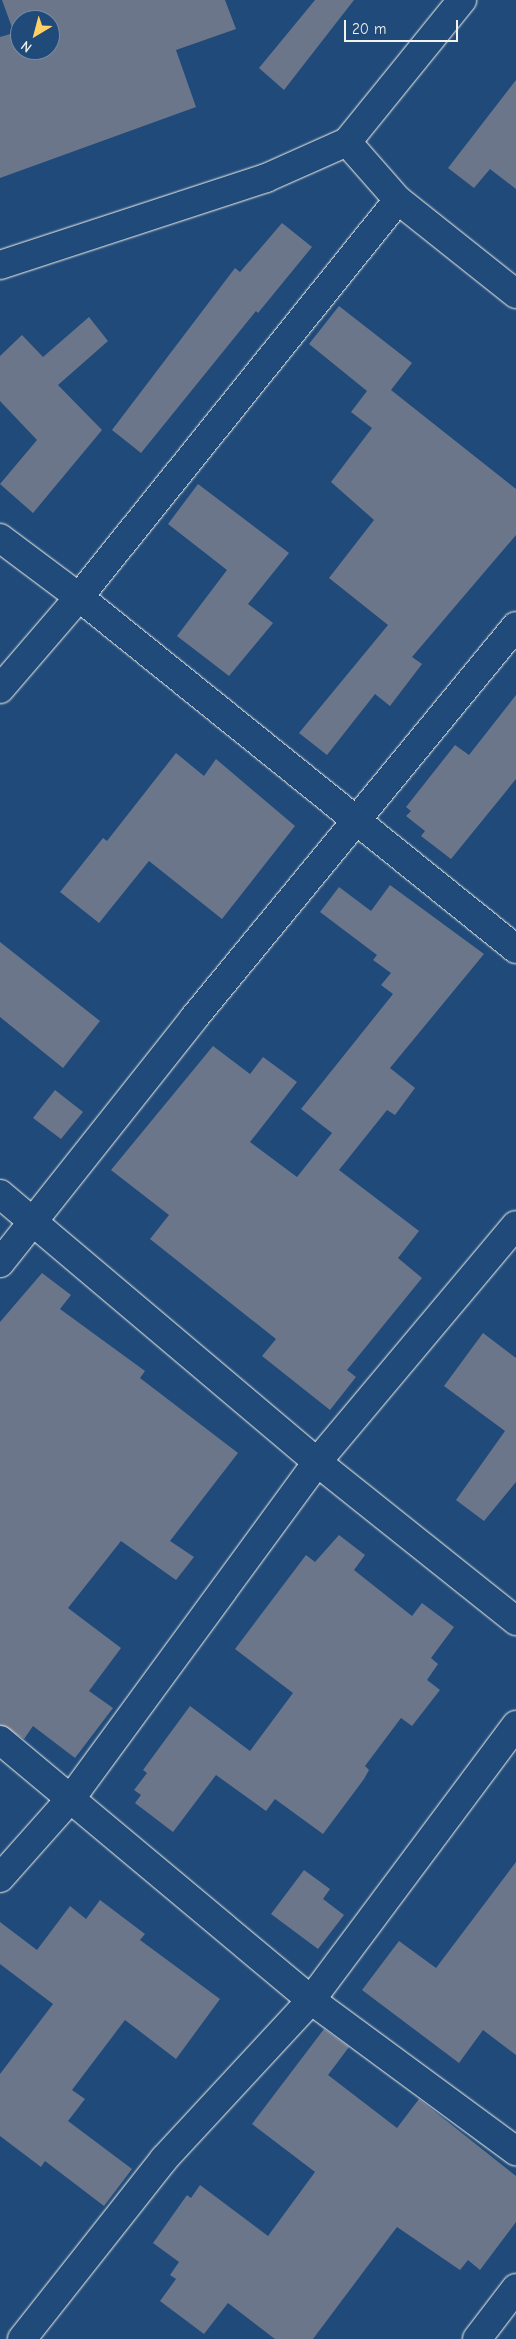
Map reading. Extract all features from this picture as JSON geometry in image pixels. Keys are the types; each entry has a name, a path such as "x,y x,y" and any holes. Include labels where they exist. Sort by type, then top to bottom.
{"street":[{"path":"0,265 266,178 347,142 462,0"},
{"path":"347,142 398,200 516,294"},
{"path":"0,689 79,597 398,200"},
{"path":"0,538 79,597 516,949"},
{"path":"0,1263 194,1018 516,626"},
{"path":"0,1194 35,1220 316,1462 516,1621"},
{"path":"0,1878 72,1797 316,1462 516,1225"},
{"path":"22,2339 164,2159 311,2000 516,1725"},
{"path":"0,1740 72,1797 311,2000 516,2152"},
{"path":"477,2339 516,2288"},
{"path":"0,2332 8,2339"}],"building":[{"path":"2,0 225,0 236,29 176,50 196,107 0,178 0,37 10,34 10,60 60,60 60,10 10,10 10,22"},
{"path":"315,0 354,0 284,90 259,68"},
{"path":"516,80 516,189 490,169 474,188 448,168"},
{"path":"282,223 312,247 258,313 256,311 141,453 112,430 235,268 240,272"},
{"path":"339,306 412,363 391,390 516,489 516,535 412,657 422,664 390,706 375,694 327,755 299,733 388,625 329,578 374,520 331,482 372,428 351,412 367,391 309,344"},
{"path":"89,317 108,341 58,385 102,430 33,513 0,484 37,440 0,401 0,356 22,335 43,357"},
{"path":"198,484 289,553 248,604 273,623 229,676 177,636 227,570 168,524"},
{"path":"516,695 516,779 451,859 421,836 425,831 406,816 411,811 406,807 455,745 469,755"},
{"path":"176,753 204,776 216,759 295,826 222,919 149,861 99,923 60,892 103,838 107,841"},
{"path":"390,885 484,954 390,1068 415,1088 395,1115 387,1110 339,1170 419,1231 398,1258 422,1278 347,1370 356,1377 330,1410 262,1356 276,1339 150,1239 169,1215 111,1170 213,1046 250,1074 263,1057 297,1082 250,1142 297,1177 332,1133 301,1109 393,994 381,985 391,973 373,960 377,955 320,912 339,887 371,911"},
{"path":"0,942 100,1021 63,1068 0,1017"},
{"path":"55,1090 83,1112 61,1139 33,1118"},
{"path":"42,1273 71,1295 60,1309 145,1371 140,1378 238,1453 170,1541 194,1557 176,1580 121,1541 68,1608 121,1648 89,1691 113,1708 75,1758 33,1726 24,1739 0,1725 0,1322"},
{"path":"483,1333 516,1358 516,1482 484,1521 456,1500 505,1431 444,1386"},
{"path":"339,1535 365,1555 354,1570 412,1616 422,1603 454,1627 431,1658 438,1664 427,1680 440,1690 412,1726 401,1718 365,1766 369,1770 364,1779 323,1834 275,1799 266,1811 216,1775 173,1832 135,1803 141,1795 134,1790 147,1773 143,1770 190,1706 250,1751 293,1693 235,1649 306,1555 315,1562"},
{"path":"516,1862 516,2055 483,2030 459,2063 362,1990 399,1941 436,1968"},
{"path":"304,1870 330,1889 323,1899 344,1915 318,1949 271,1914"},
{"path":"100,1900 145,1934 140,1940 220,1999 176,2059 125,2020 72,2090 85,2099 68,2121 132,2169 104,2206 45,2161 41,2167 0,2136 0,2074 53,2004 0,1964 0,1922 37,1950 70,1906 86,1919"},
{"path":"324,2029 349,2047 328,2075 397,2128 419,2099 516,2176 516,2222 480,2270 468,2260 460,2270 397,2227 313,2339 275,2339 228,2303 204,2334 160,2301 176,2279 170,2275 179,2262 153,2243 187,2195 191,2198 200,2185 268,2236 315,2172 252,2124"}]}
